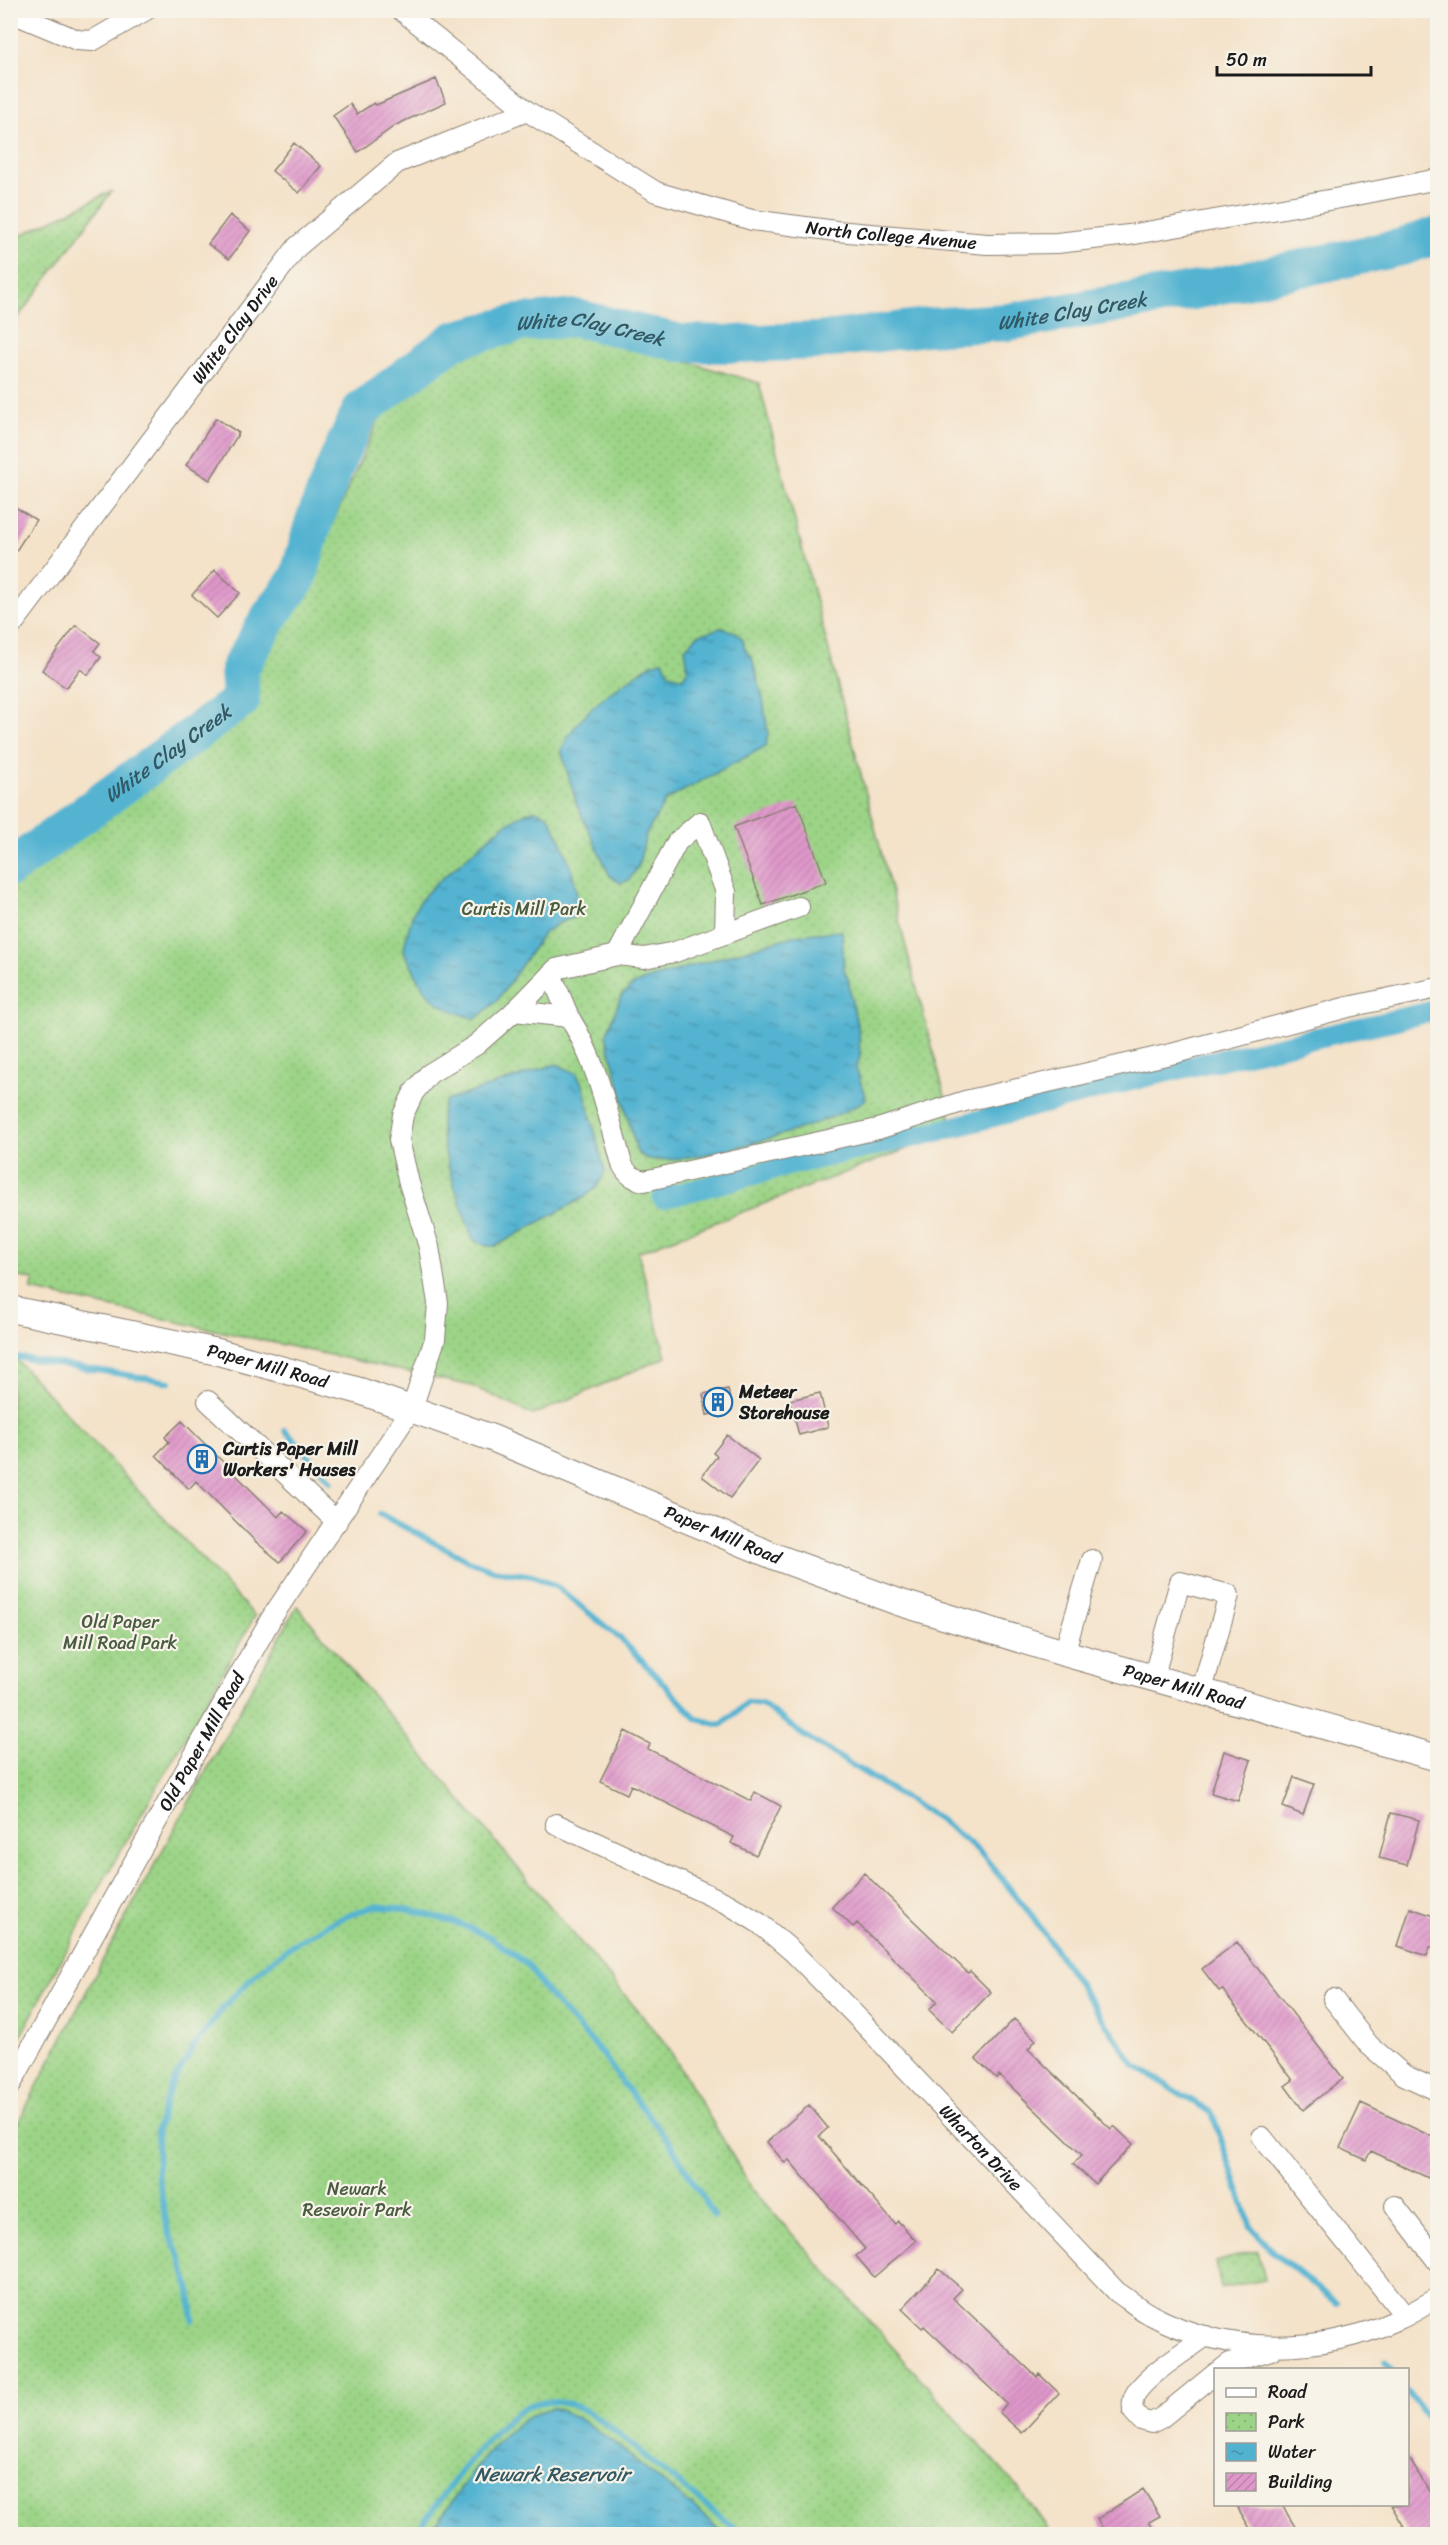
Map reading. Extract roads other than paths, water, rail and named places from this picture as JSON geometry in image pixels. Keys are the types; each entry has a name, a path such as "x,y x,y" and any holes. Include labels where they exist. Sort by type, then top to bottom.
{"main road":[{"name":"Paper Mill Road","path":"10,1309 218,1352 308,1375 412,1408 492,1438 858,1588 1064,1653 1437,1758"}],"street":[{"path":"10,12 77,40 92,41 146,10"},
{"name":"North College Avenue","path":"401,10 527,111 656,192 742,217 836,231 987,244 1057,243 1130,235 1437,179"},
{"name":"White Clay Drive","path":"10,628 297,247 397,163 527,111"},
{"path":"617,955 677,842 700,822 726,892 725,934"},
{"path":"514,1011 556,969 617,955 644,958 675,952 799,908"},
{"path":"551,974 594,1068 622,1164 633,1178 644,1181 878,1129 964,1101 1175,1053 1348,1007 1437,988"},
{"path":"514,1011 569,1017"},
{"name":"Old Paper Mill Road","path":"10,2086 260,1637 284,1597 337,1522 412,1408 435,1339 438,1312 429,1247 409,1183 399,1140 403,1115 414,1092 429,1074 476,1045 514,1011"},
{"path":"208,1401 337,1522"},
{"path":"1064,1653 1092,1560"},
{"path":"1153,1679 1180,1582 1229,1595 1201,1693"},
{"name":"Wharton Drive","path":"556,1824 728,1904 759,1923 792,1951 861,2021 1117,2292 1149,2314 1183,2330 1233,2343 1281,2347 1343,2338 1405,2316 1437,2298"},
{"path":"1333,1999 1369,2045 1404,2075 1437,2091"},
{"path":"1262,2137 1405,2316"},
{"path":"1395,2206 1437,2262"},
{"path":"1206,2336 1161,2369 1137,2391 1132,2400 1133,2411 1141,2420 1151,2423 1161,2418 1214,2374"},
{"path":"1224,2368 1230,2363 1281,2347"}],"water":[{"path":"721,628 735,632 743,640 745,650 752,658 763,699 768,733 766,746 666,800 646,834 638,867 629,880 620,883 610,876 577,805 561,750 575,727 592,708 647,667 663,660 669,674 683,678 688,669 685,648 698,635"},
{"path":"535,810 548,815 565,850 574,878 578,904 577,916 557,924 543,934 497,1001 476,1019 436,1002 417,978 404,952 413,914 423,897 437,883 490,837 516,818"},
{"path":"842,931 844,970 849,981 859,1033 860,1057 856,1068 866,1099 824,1120 727,1150 668,1159 649,1159 637,1152 606,1036 621,996 632,986 645,980 796,935"},
{"path":"556,1064 576,1073 583,1085 605,1172 597,1187 583,1198 496,1246 486,1246 473,1240 449,1169 441,1130 442,1113 446,1101"},
{"name":"Newark Reservoir","path":"553,2408 599,2431 724,2534 430,2534 468,2478 498,2441 534,2414"}],"waterway":[{"name":"White Clay Creek","path":"10,868 241,700 239,669 270,616 298,578 314,521 338,459 361,410 454,340 519,323 576,318 680,343 735,344 817,341 926,327 1008,322 1198,290 1402,247 1438,235"},
{"path":"663,1198 798,1163 931,1133 1144,1077 1438,1010"},
{"path":"10,1356 170,1382"},
{"path":"285,1430 331,1481"},
{"path":"380,1514 469,1561 493,1570 533,1576 557,1587 621,1639 697,1719 721,1725 748,1702 762,1704 803,1735 939,1819 980,1852 1033,1917 1134,2065 1212,2113 1251,2227 1272,2251 1336,2303"},
{"path":"193,2320 190,2291 180,2257 168,2232 158,2175 157,2129 170,2088 193,2048 226,2004 258,1972 292,1945 335,1921 374,1906 412,1910 460,1924 490,1937 528,1965 546,1992 602,2053 624,2085 668,2140 714,2216"},
{"path":"1385,2361 1390,2368"},
{"path":"1409,2393 1438,2433"},
{"path":"416,2534 468,2463 500,2427 530,2405 550,2402 578,2407 600,2420 742,2534"}],"place":[{"name":"Meteer Storehouse","path":"718,1402"},
{"name":"Curtis Paper Mill Workers' Houses","path":"202,1459"}],"park label":[{"name":"Curtis Mill Park","path":"524,909"},
{"name":"Old Paper Mill Road Park","path":"120,1632"},
{"name":"Newark Resevoir Park","path":"357,2199"}]}
